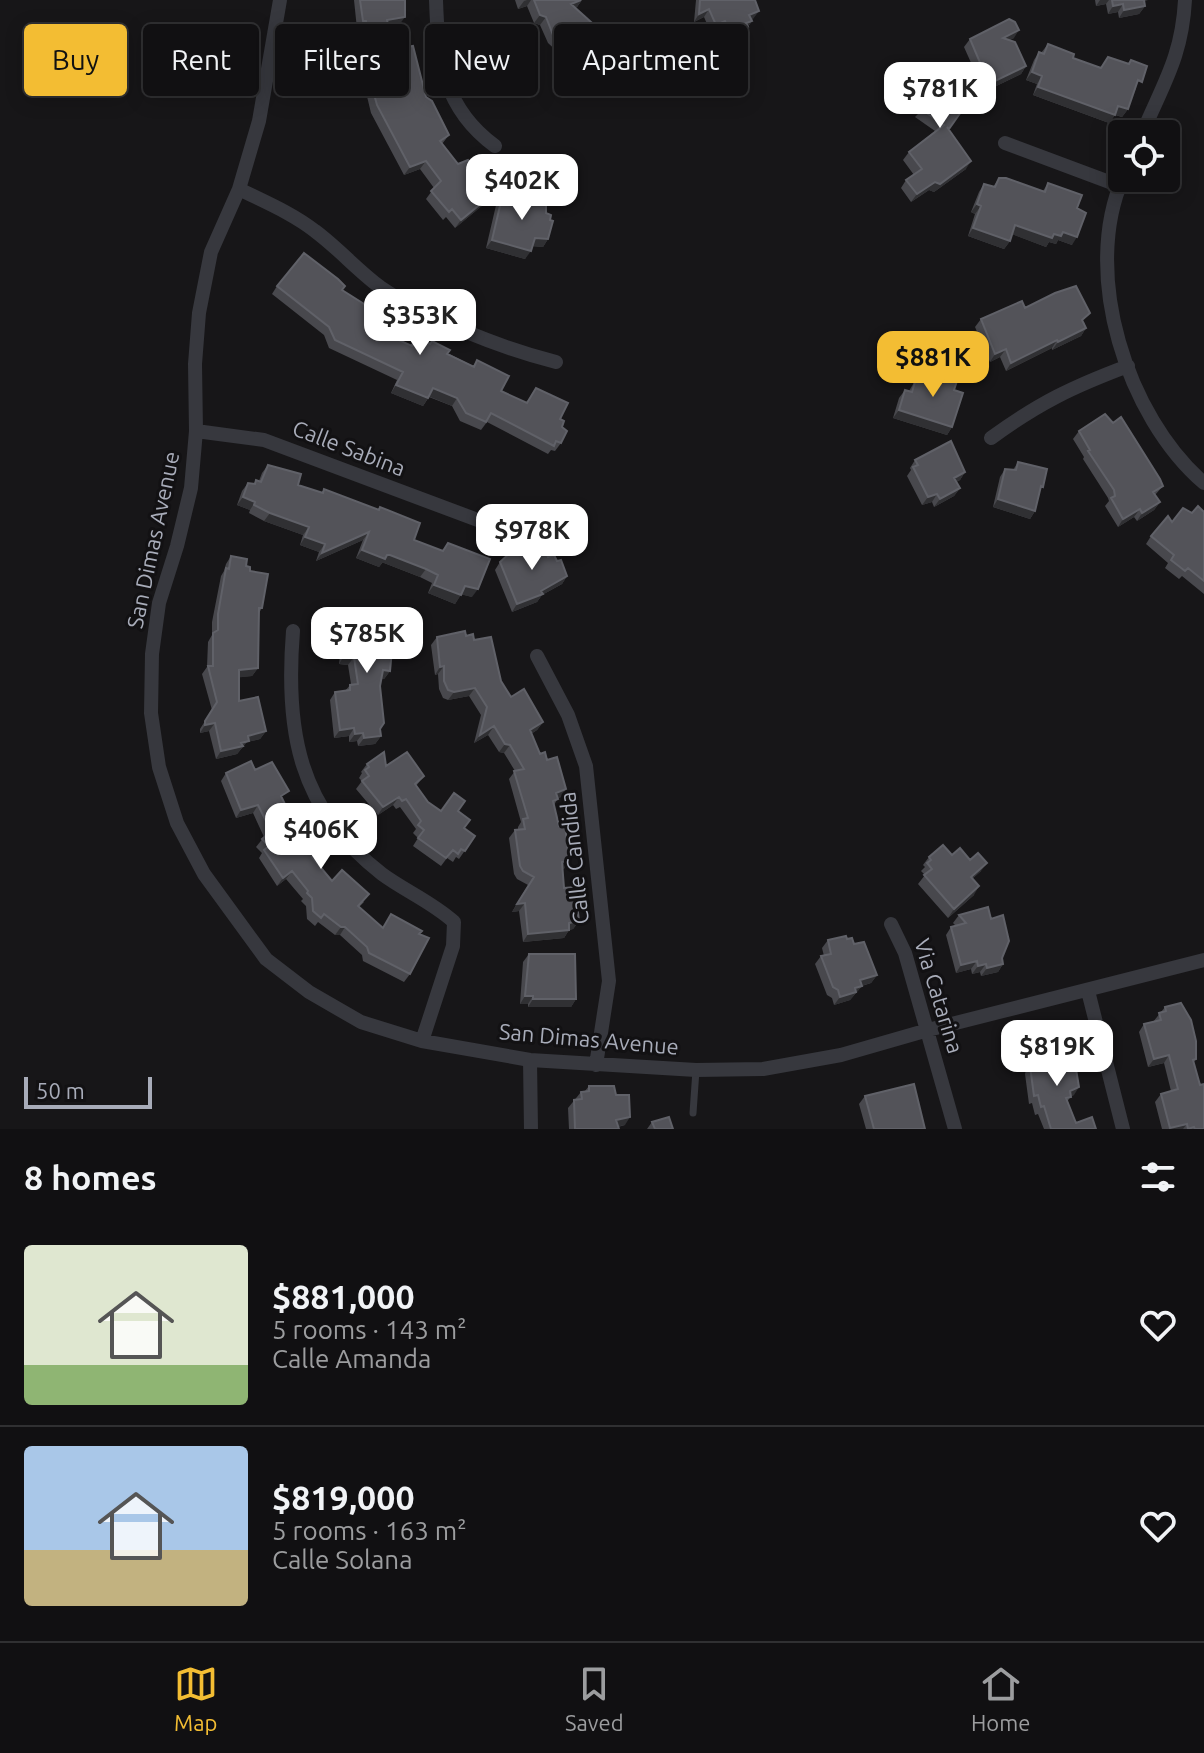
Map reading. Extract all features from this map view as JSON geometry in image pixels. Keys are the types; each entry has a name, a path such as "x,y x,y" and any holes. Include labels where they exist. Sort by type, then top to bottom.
{"street":[{"name":"San Dimas Avenue","path":"280,0 259,121 239,189 211,252 199,313 191,488 159,603 152,654 151,713 159,767 177,823 204,874 266,959 309,992 361,1022 422,1041 530,1060 696,1070 763,1069 841,1055 1204,960"},
{"path":"436,0 438,39 445,78 459,109 475,131 495,146"},
{"path":"1149,120 1172,70 1184,27 1185,0"},
{"path":"1005,143 1108,178"},
{"path":"239,189 313,229 379,286 413,306 489,340 556,362"},
{"path":"1118,192 1108,227 1106,261 1116,332 1147,409 1170,446 1204,483"},
{"path":"991,438 1031,409 1070,387 1128,366"},
{"name":"Calle Sabina","path":"196,431 264,440 483,522"},
{"path":"293,631 289,681 292,723 302,765 321,805 347,840 382,874 439,908 454,922 453,946 422,1041"},
{"name":"Calle Candida","path":"537,656 568,715 586,766 609,981 596,1065"},
{"name":"Via Catarina","path":"891,924 905,953 955,1129"},
{"path":"1088,991 1123,1129"},
{"path":"530,1060 531,1129"}],"lane":[{"path":"693,1113 696,1070"}],"building":[{"path":"360,0 405,0 405,17 387,20 388,24 366,24"},
{"path":"534,0 581,0 571,4 593,24 554,24 554,36 546,17 540,15"},
{"path":"700,0 755,0 759,11 749,15 752,21 746,24 726,24 725,21 716,24 709,9 699,14"},
{"path":"1112,0 1144,0 1145,6 1124,10 1123,4 1113,6"},
{"path":"1009,19 1015,22 1019,30 1003,38 1015,42 1026,66 989,84 970,39"},
{"path":"1048,44 1074,54 1073,58 1101,68 1108,57 1147,66 1142,82 1138,80 1128,109 1118,106 1115,115 1038,87 1042,76 1032,72 1039,52 1044,54"},
{"path":"413,46 425,96 432,101 449,135 440,141 458,164 468,160 495,192 461,220 452,209 449,212 431,191 441,181 426,161 410,167 375,96 409,96 409,47"},
{"path":"942,68 975,92 949,129 947,127 971,161 940,184 935,182 917,194 906,180 922,169 909,152 944,125 921,109 924,105 916,99 922,91 917,87 933,69 939,73"},
{"path":"999,178 1045,192 1048,183 1082,195 1077,208 1086,213 1077,237 1063,232 1061,236 1054,234 1052,238 1015,225 1010,241 973,228 981,206 977,204 984,184 995,187"},
{"path":"503,193 546,203 546,213 551,215 550,220 553,221 548,239 535,238 531,251 492,240"},
{"path":"304,253 338,279 345,286 342,290 391,321 383,333 412,346 416,337 430,344 432,341 450,350 447,354 474,367 477,360 509,376 501,391 527,403 536,388 568,403 560,419 564,421 562,427 567,431 561,443 556,441 554,446 491,413 486,422 466,413 457,398 433,388 428,398 396,385 403,372 335,340 329,327 277,286"},
{"path":"1076,286 1090,313 1082,320 1086,328 1011,363 1006,349 995,354 981,319 1022,301 1025,308"},
{"path":"926,371 957,381 954,390 963,393 952,427 899,410 905,390 912,392 916,379 923,381"},
{"path":"1105,414 1113,423 1121,417 1163,486 1153,492 1160,502 1142,513 1140,509 1123,519 1111,498 1115,496 1114,490 1088,451 1079,431"},
{"path":"951,441 965,472 954,478 960,488 940,499 937,494 928,497 913,467 918,465 915,460"},
{"path":"1018,462 1047,469 1035,511 998,499 1005,469 1016,470"},
{"path":"268,465 301,474 298,485 323,493 324,489 420,523 414,540 443,551 448,543 490,559 478,589 465,586 461,595 434,585 438,575 426,569 390,555 385,559 362,550 369,532 322,553 325,544 305,537 309,527 270,513 243,497 248,483 261,482"},
{"path":"1198,506 1204,512 1204,581 1171,560 1174,555 1151,536 1168,516 1172,522 1183,508 1192,513"},
{"path":"542,542 548,557 554,555 557,561 561,560 567,576 541,591 543,594 517,604 500,562 510,553"},
{"path":"231,556 247,559 246,566 250,567 250,571 268,574 262,608 259,608 258,668 239,670 239,701 258,697 266,731 248,736 249,741 241,743 243,746 221,751 215,723 205,725 205,721 217,702 208,666 213,666 213,633 218,630 226,568 229,569"},
{"path":"374,612 395,618 390,671 383,670 380,686 384,723 380,729 381,736 364,738 363,733 355,734 354,728 340,730 335,692 350,690 350,685 358,684 354,657 344,656 348,621 365,623"},
{"path":"465,631 466,636 473,634 474,640 491,637 501,681 511,697 524,689 543,722 530,730 540,754 545,752 547,760 557,757 566,789 556,793 558,799 553,801 559,826 565,825 569,861 562,862 564,888 575,887 579,921 569,923 569,930 528,934 525,903 517,904 534,877 520,866 515,830 525,829 523,819 528,818 514,771 524,769 494,726 480,735 487,707 475,688 454,692 448,690 444,681 437,637"},
{"path":"384,752 386,766 407,752 424,776 415,784 428,802 441,811 454,793 465,801 458,811 470,820 464,828 475,836 465,851 461,849 458,854 453,850 446,858 418,838 424,830 418,825 421,821 406,799 402,801 399,797 383,807 362,781 369,776 365,770 369,767 367,764"},
{"path":"251,761 255,770 272,762 289,791 281,796 295,825 300,821 312,836 309,838 319,850 312,857 332,881 342,870 369,894 358,906 383,928 391,914 429,938 410,974 369,953 367,947 345,927 324,914 321,918 313,911 312,898 292,871 283,878 264,850 269,846 262,839 271,831 258,805 241,810 226,773"},
{"path":"943,845 952,855 960,848 970,860 978,853 987,863 971,877 979,886 954,909 924,875 932,869 927,863 931,860 929,857"},
{"path":"988,907 991,919 1003,915 1009,941 1002,958 1003,964 987,968 986,964 978,966 977,961 961,965 951,927 966,923 959,915"},
{"path":"846,936 847,939 852,938 854,944 864,942 877,975 860,980 862,986 855,988 856,992 840,997 821,956 831,954 828,940"},
{"path":"529,954 575,954 576,999 533,999 533,996 525,996"},
{"path":"1181,1003 1191,1020 1196,1041 1196,1059 1193,1060 1200,1085 1204,1084 1204,1129 1188,1129 1187,1124 1170,1128 1161,1094 1178,1089 1169,1055 1154,1059 1144,1024 1161,1020 1159,1013 1166,1011 1165,1007"},
{"path":"1048,1047 1049,1052 1057,1049 1058,1055 1073,1051 1079,1087 1070,1091 1071,1097 1066,1098 1076,1123 1092,1117 1096,1129 1051,1129 1044,1106 1041,1107 1038,1095 1034,1096 1030,1066 1033,1058 1031,1052"},
{"path":"914,1084 925,1129 874,1129 865,1096"},
{"path":"589,1086 614,1086 616,1095 629,1095 630,1117 616,1120 619,1129 575,1129 574,1100 582,1099 581,1092 589,1091"},
{"path":"669,1117 673,1129 655,1129 652,1122"}]}
